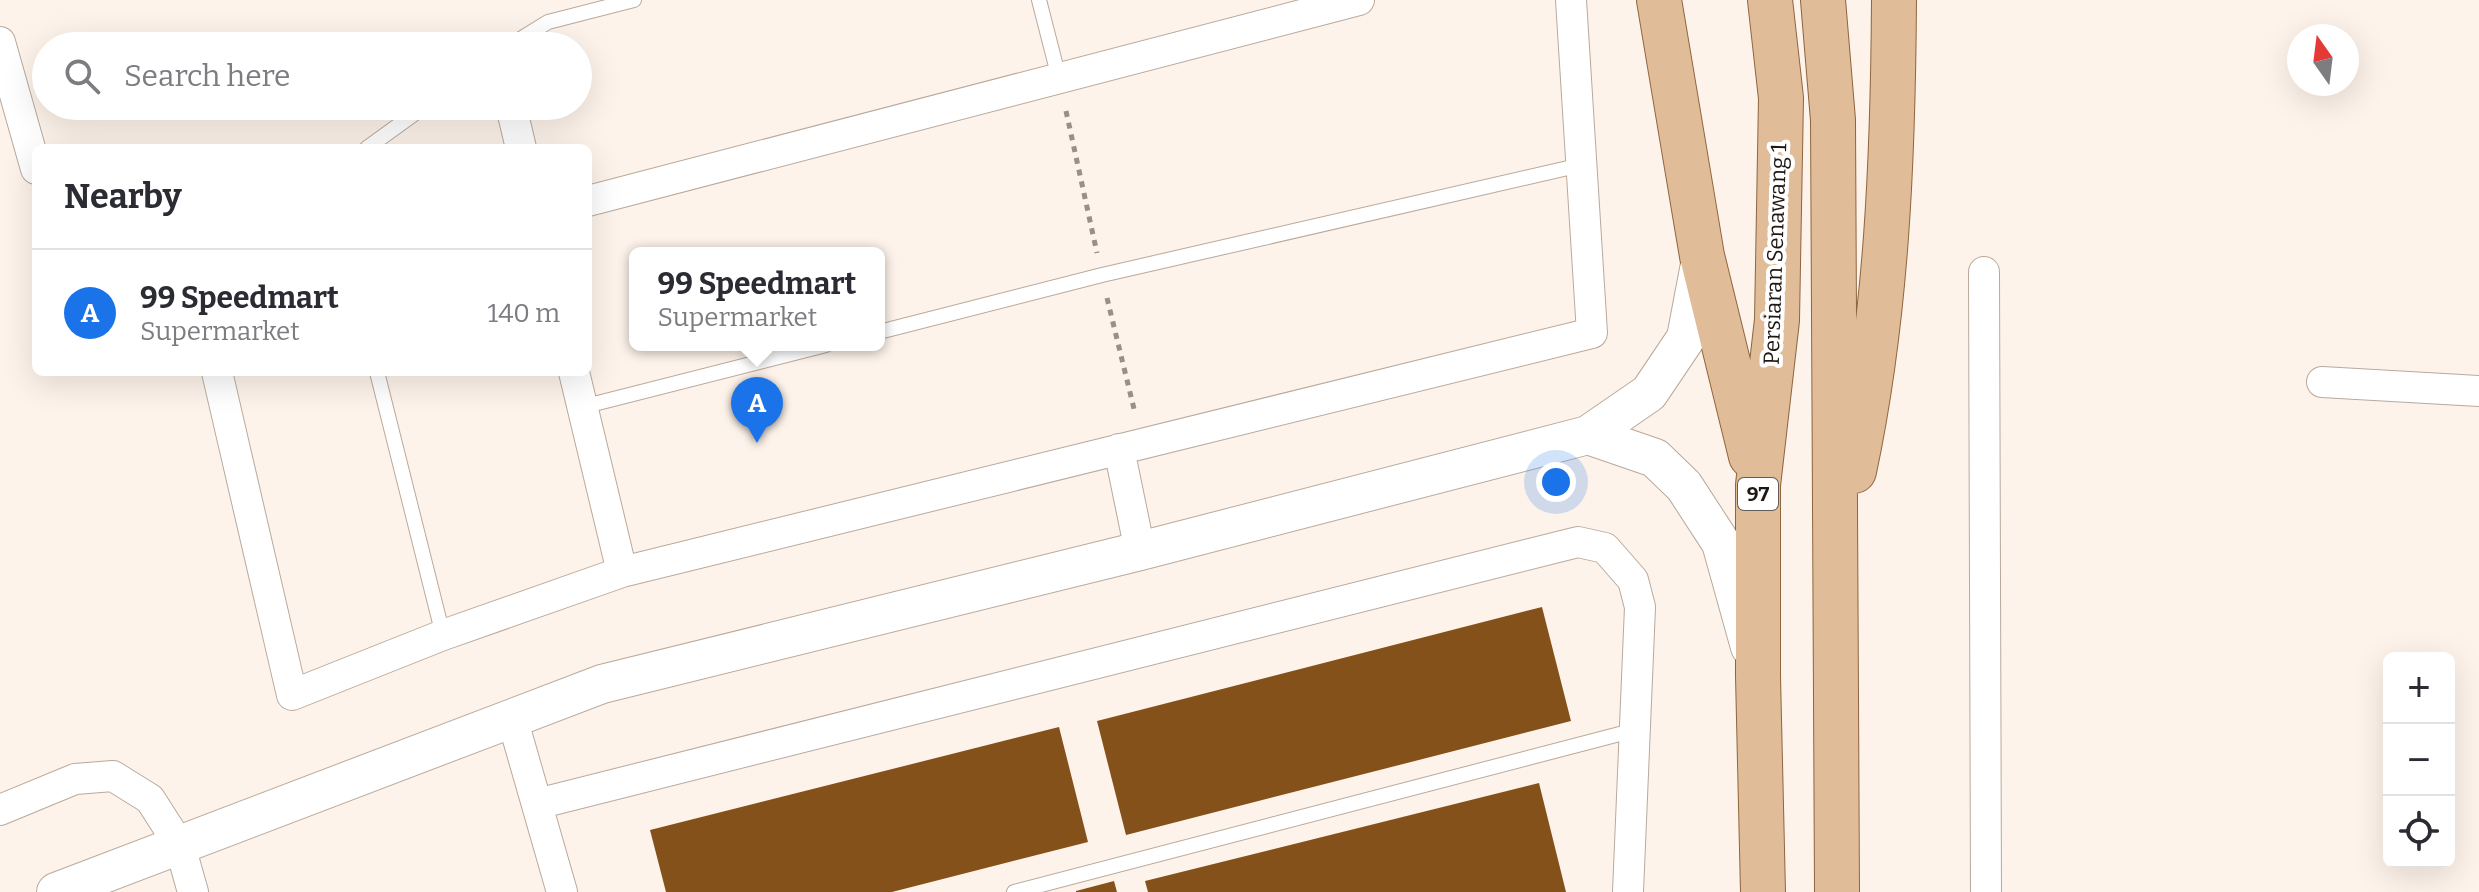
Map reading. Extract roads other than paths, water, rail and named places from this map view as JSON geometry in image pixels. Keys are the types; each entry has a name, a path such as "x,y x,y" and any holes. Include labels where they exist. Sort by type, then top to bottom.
{"main road":[{"path":"1659,0 1702,256 1758,485"},
{"name":"Persiaran Senawang 1","path":"1763,892 1758,485 1777,320 1781,98 1770,0"},
{"path":"1823,0 1833,120 1837,892"},
{"path":"1836,556 1869,400 1885,263 1894,0"}],"street":[{"path":"592,200 1359,0"},
{"path":"218,376 292,695 443,635 622,572 1592,333 1571,0"},
{"path":"0,42 32,155"},
{"path":"514,120 520,144"},
{"path":"56,892 602,684 1140,551 1588,435 1649,393 1686,338 1702,256"},
{"path":"1984,272 1986,892"},
{"path":"575,376 622,572"},
{"path":"2322,382 2479,391"},
{"path":"1588,435 1655,458 1684,486 1721,543 1758,676"},
{"path":"1119,449 1140,551"},
{"path":"537,804 1578,542 1605,548 1633,580 1640,607 1628,892"},
{"path":"512,718 562,892"},
{"path":"0,810 75,779 113,776 150,799 180,846 193,892"}],"lane":[{"path":"532,32 548,22 634,0"},
{"path":"1039,0 1059,78"},
{"path":"373,144 406,120"},
{"path":"885,330 1102,275 1581,165"},
{"path":"582,407 802,351"},
{"path":"378,376 443,635"},
{"path":"1014,892 1635,730"}],"place":[{"name":"99 Speedmart","path":"757,443"}]}
